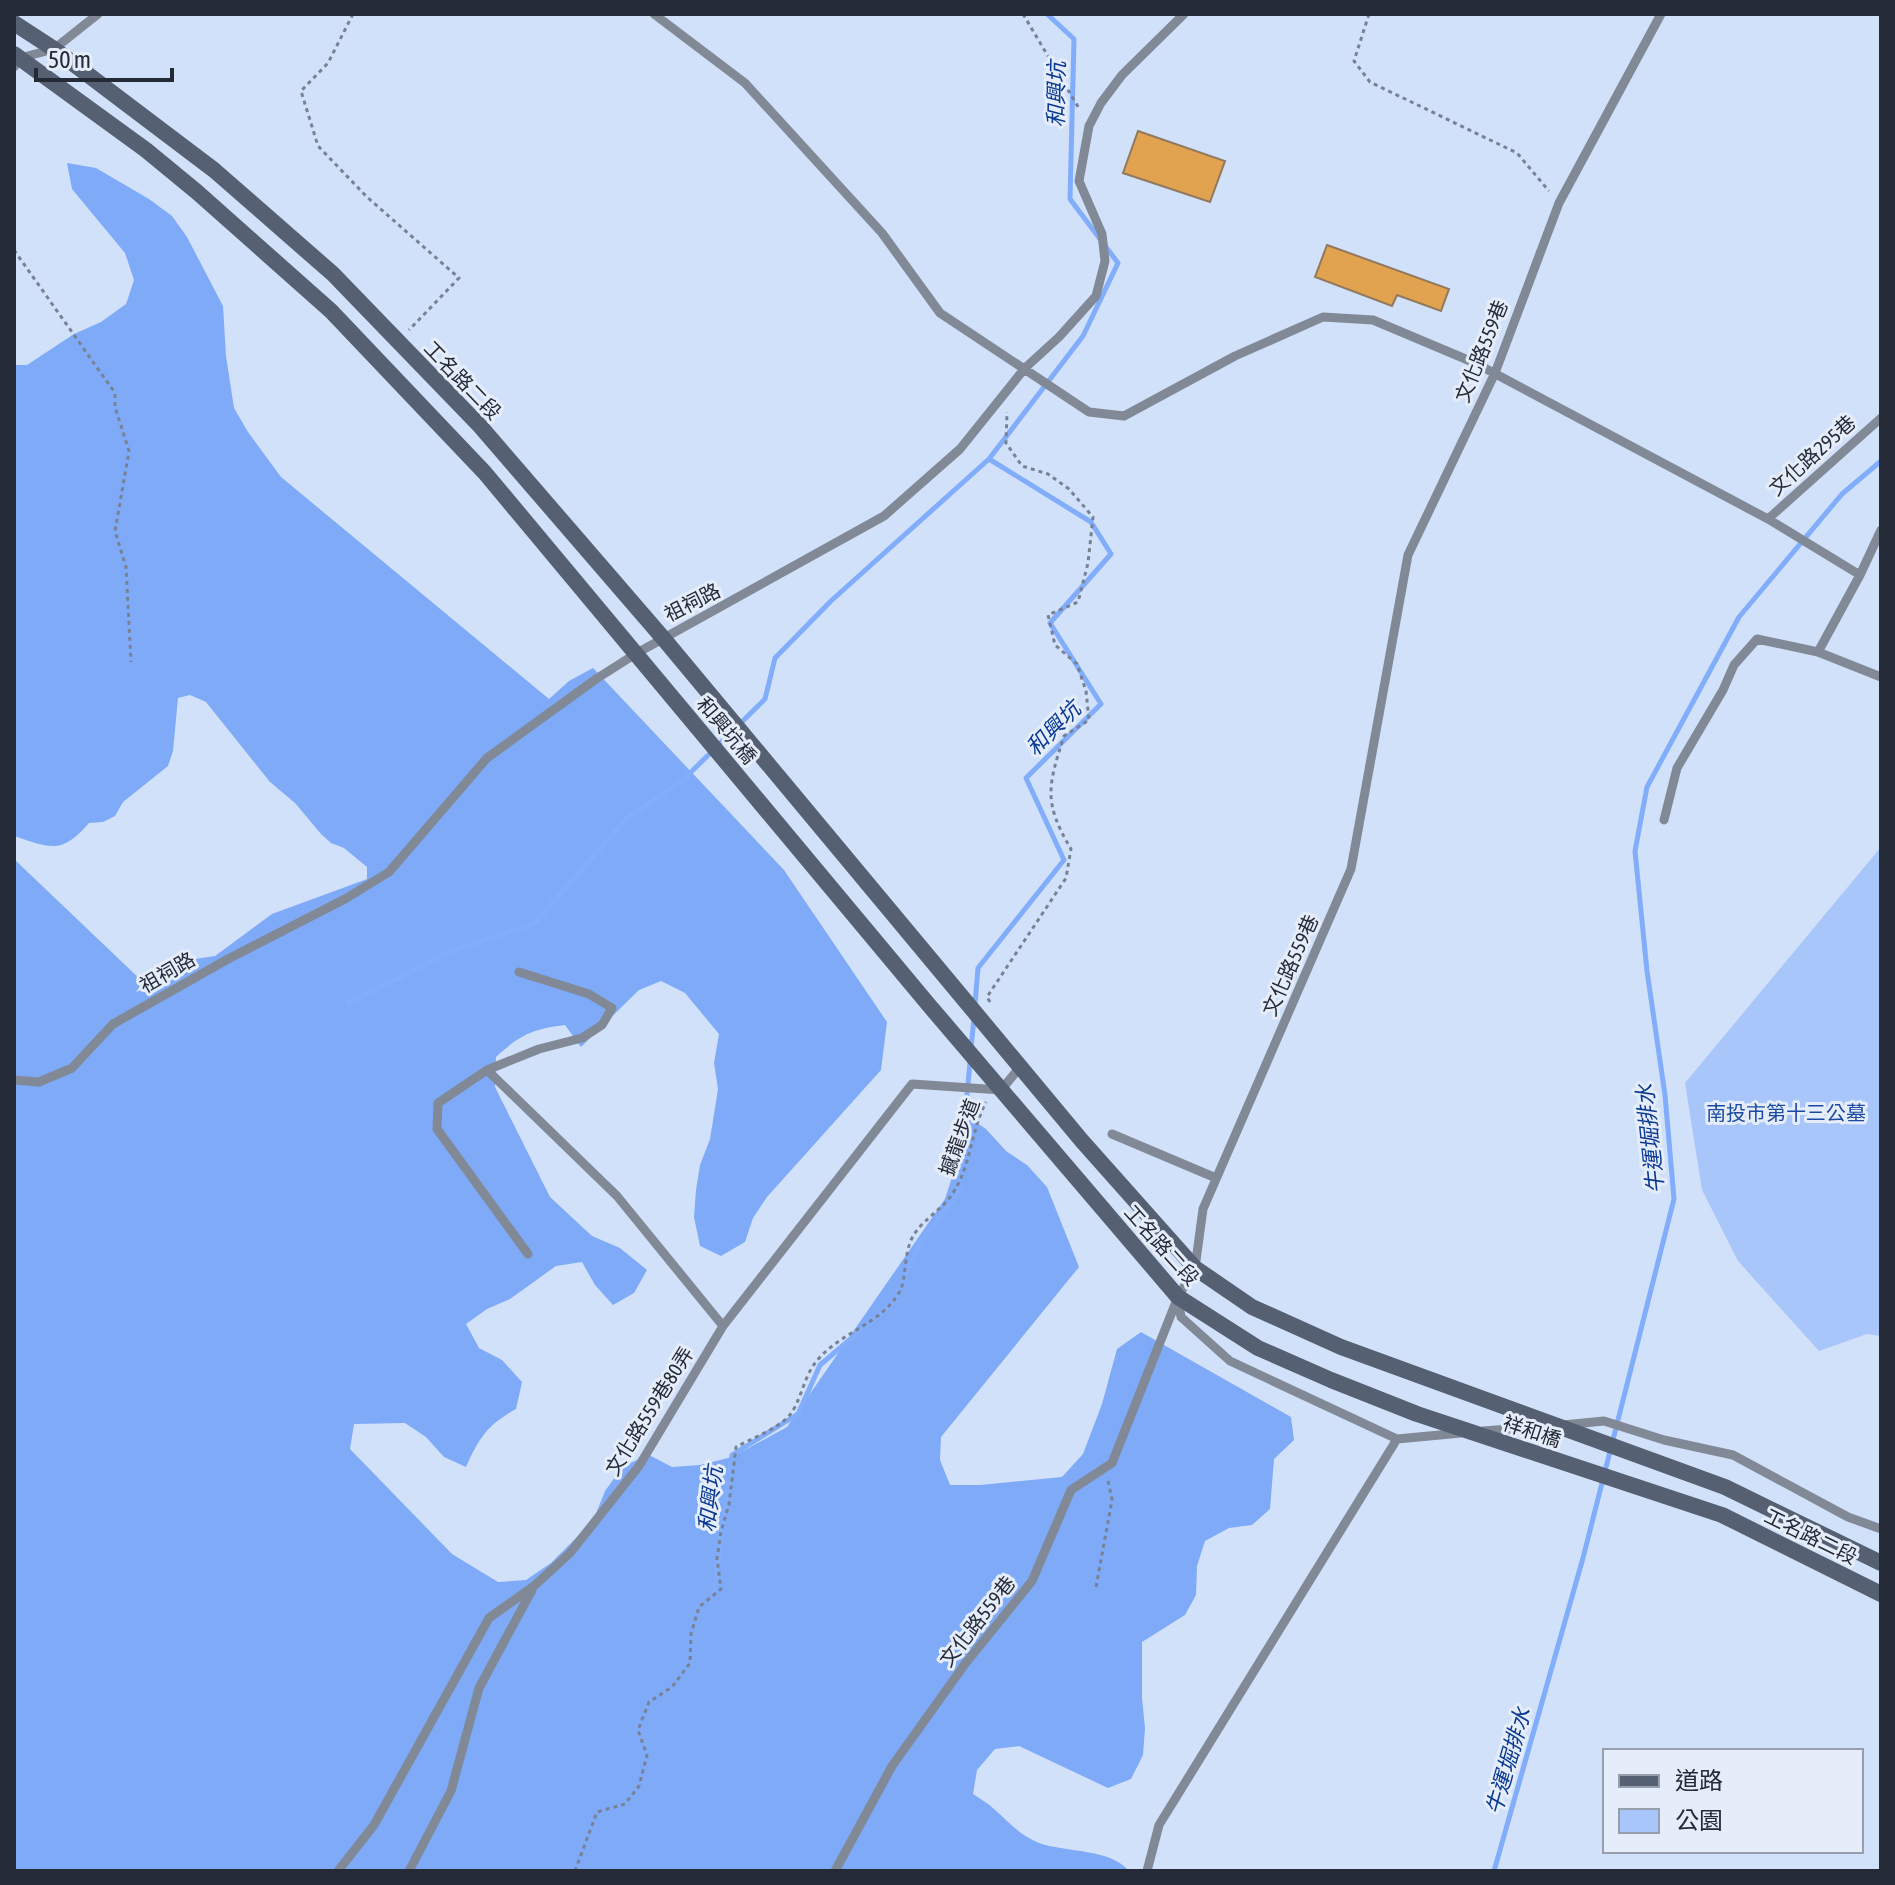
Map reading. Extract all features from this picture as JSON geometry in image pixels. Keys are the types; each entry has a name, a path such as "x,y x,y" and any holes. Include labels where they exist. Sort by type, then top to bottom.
{"main road":[{"path":"14,23 54,49"},
{"name":"工名路二段","path":"54,49 214,170 333,274 480,426 663,638"},
{"path":"16,60 146,150 331,311 485,473 637,653"},
{"name":"和興坑橋","path":"663,638 949,983"},
{"name":"和興坑橋","path":"637,653 928,1004"},
{"name":"工名路二段","path":"949,983 1082,1141 1195,1268 1252,1307 1341,1347"},
{"name":"工名路二段","path":"928,1004 994,1095 1178,1297 1258,1348 1331,1380"},
{"name":"祥和橋","path":"1341,1347 1725,1487"},
{"name":"祥和橋","path":"1331,1380 1417,1414 1722,1515"},
{"name":"工名路二段","path":"1725,1487 1881,1563"},
{"name":"工名路二段","path":"1722,1515 1881,1594"}],"lane":[{"path":"16,60 54,49 98,14"},
{"path":"654,14 745,83 882,233 940,313 1089,412 1124,416 1235,356 1323,317 1373,320 1495,373 1768,519 1860,575"},
{"name":"祖祠路","path":"14,1080 39,1082 72,1068 113,1024 228,959 345,899 389,872 487,758 637,653 884,516 960,449 1025,368 1059,337 1096,296 1105,261 1102,234 1079,181 1089,126 1101,103 1122,75 1184,14"},
{"name":"文化路559巷","path":"835,1871 892,1766 965,1664 1032,1581 1071,1490 1112,1463 1178,1297 1195,1268 1203,1209 1351,869 1408,555 1495,373 1559,203 1661,14"},
{"name":"文化路295巷","path":"1768,519 1881,418"},
{"path":"1818,652 1881,530"},
{"path":"1664,820 1677,768 1723,690 1734,665 1757,639 1818,652 1881,677"},
{"path":"519,972 589,994 612,1008 602,1025 582,1038 539,1049 487,1070 438,1103 437,1129 528,1254"},
{"path":"994,1095 1021,1066"},
{"path":"487,1070 617,1196 723,1326"},
{"name":"文化路559巷80弄","path":"338,1871 374,1825 489,1618 534,1586 570,1553 639,1466 723,1326 912,1084 994,1095"},
{"path":"1112,1134 1216,1178"},
{"path":"1178,1297 1181,1317 1230,1361 1397,1439 1604,1421 1664,1440 1733,1455 1848,1517 1881,1529"},
{"path":"1147,1871 1159,1825 1397,1439"},
{"path":"409,1871 451,1791 479,1688 534,1586"}],"path":[{"path":"353,14 328,63 301,91 318,146 367,197 459,278 398,341"},
{"path":"1023,14 1089,126"},
{"path":"1369,14 1354,61 1370,82 1517,153 1559,203"},
{"path":"14,250 115,393 115,407 129,451 115,531 126,567 131,662"},
{"path":"994,1009 987,997 1066,878 1071,849 1056,823 1049,794 1064,736 1089,720 1086,691 1077,664 1055,645 1048,615 1078,602 1088,563 1093,517 1069,489 1048,474 1022,466 1006,443 1009,388"},
{"name":"撼龍步道","path":"575,1871 597,1812 625,1804 639,1786 647,1755 638,1730 649,1702 672,1687 690,1663 691,1634 699,1607 721,1589 717,1559 729,1504 736,1447 789,1416 813,1366 835,1344 885,1311 901,1289 904,1262 915,1233 953,1193 968,1163 980,1114 994,1095"},
{"path":"1096,1587 1112,1500 1106,1467"}],"green space":[{"name":"南投市第十三公墓","path":"1881,847 1881,1336 1867,1334 1819,1351 1738,1261 1702,1190 1685,1083"}],"shaded area":[{"path":"67,163 96,168 149,199 172,216 187,237 223,306 234,408 281,477 549,699 569,681 593,668 784,870 887,1022 881,1070 767,1197 753,1218 745,1242 721,1256 700,1246 694,1217 700,1165 710,1139 718,1089 714,1063 719,1034 685,993 661,981 639,990 581,1047 565,1025 535,1031 512,1043 496,1057 495,1087 550,1197 592,1236 620,1248 647,1270 634,1293 613,1305 595,1285 582,1262 556,1266 510,1299 487,1309 466,1324 479,1348 502,1360 522,1382 516,1409 485,1433 466,1467 444,1457 426,1437 405,1423 354,1424 350,1449 452,1554 498,1582 526,1580 551,1563 593,1521 605,1491 623,1466 649,1455 672,1467 700,1465 732,1457 787,1427 945,1199 965,1115 1027,1165 1047,1187 1079,1267 941,1437 940,1460 950,1485 1062,1477 1083,1454 1102,1404 1117,1349 1141,1332 1291,1417 1294,1440 1274,1459 1270,1509 1252,1525 1229,1528 1205,1541 1197,1566 1196,1595 1185,1615 1142,1642 1143,1755 1131,1779 1108,1788 1019,1746 995,1749 977,1770 973,1794 1026,1837 1050,1846 1111,1858 1129,1871 14,1871 14,859 143,982 136,992 159,983 188,960 215,956 272,914 367,879 367,867 321,834 295,803 270,782 206,702 190,695 178,698 173,751 168,766 123,802 115,816 103,822 89,823 71,840 55,846 14,836 14,365 27,365 74,334 101,322 126,304 134,280 125,253 72,189"}],"building":[{"path":"1138,131 1225,161 1210,202 1123,173"},
{"path":"1327,245 1449,289 1441,311 1397,295 1392,306 1315,277"}],"waterway":[{"path":"348,1003 449,952 534,924 627,818 684,779 765,699 775,658 832,600 989,459 1083,336 1118,263 1070,199 1074,39 1047,14"},
{"name":"和興坑","path":"975,1004 978,968 1064,860 1026,778 1101,704 1050,623 1111,554 1091,522 989,459"},
{"name":"牛運堀排水","path":"1494,1871 1583,1558 1674,1199 1665,1095 1647,971 1635,851 1647,787 1739,617 1842,494 1881,461"},
{"name":"和興坑","path":"971,1048 974,1018"},
{"name":"和興坑","path":"714,1592 732,1455 798,1414 820,1365 894,1302 920,1242 958,1194 970,1062"}]}
